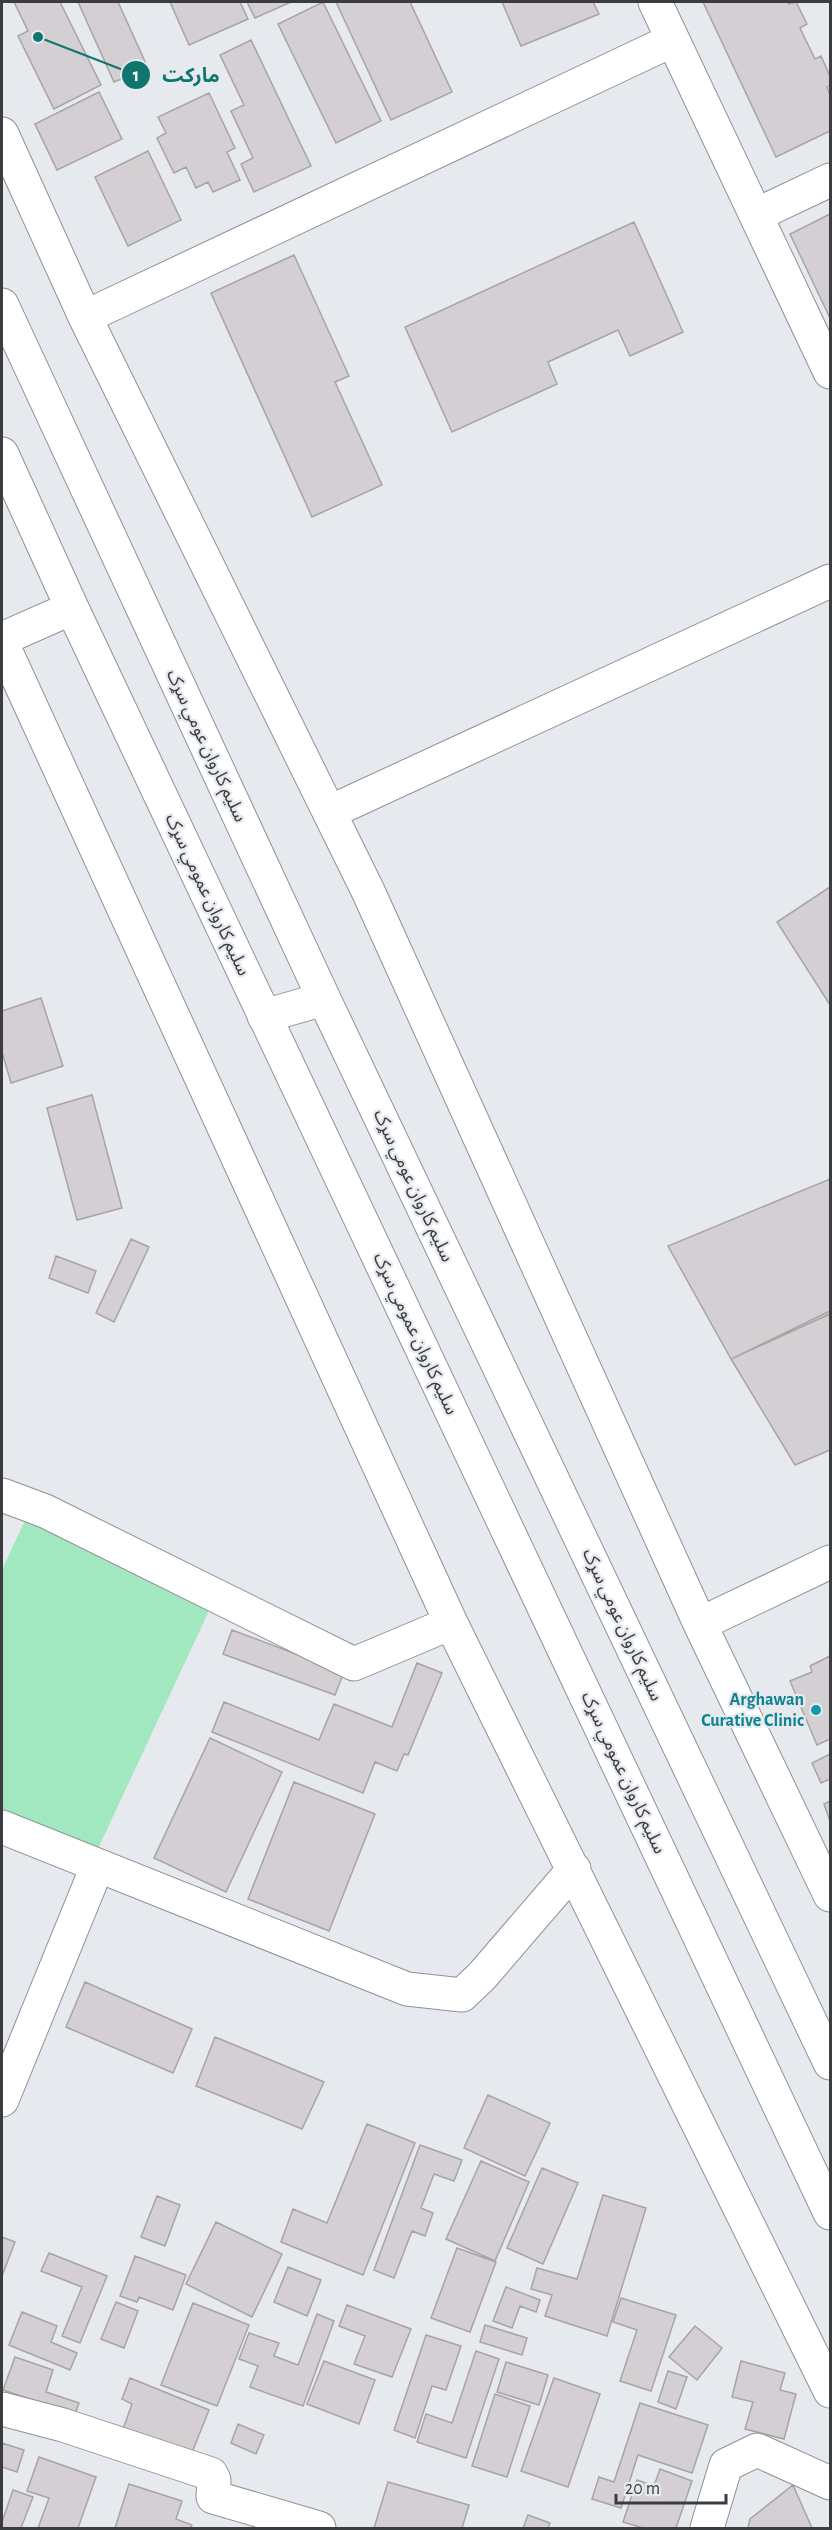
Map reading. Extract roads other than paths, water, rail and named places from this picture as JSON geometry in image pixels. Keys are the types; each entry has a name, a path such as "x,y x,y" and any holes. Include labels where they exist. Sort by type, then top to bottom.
{"street":[{"path":"655,2 831,372"},
{"path":"85,317 673,40"},
{"path":"2,134 85,317 330,812 700,1624 831,1894"},
{"path":"756,215 831,180"},
{"name":"سلیم کاروان عومي سړک","path":"2,305 324,999 831,2063"},
{"name":"سلیم کاروان عمومي سړک","path":"2,454 264,1016 831,2213"},
{"path":"330,812 831,580"},
{"path":"72,608 2,641 451,1623 831,2391"},
{"path":"264,1016 324,999"},
{"path":"2,1495 45,1511 354,1664 451,1623"},
{"path":"700,1624 831,1562"},
{"path":"2,1827 97,1867 407,1989 462,1995 482,1976 574,1869"},
{"path":"2,2100 97,1867"},
{"path":"2,2409 63,2425 211,2474 214,2480 213,2497 319,2529"},
{"path":"707,2529 726,2465 757,2450 831,2483"}],"place":[{"name":"مارکت","path":"38,37"},
{"name":"Arghawan Curative Clinic","path":"816,1710"}]}
